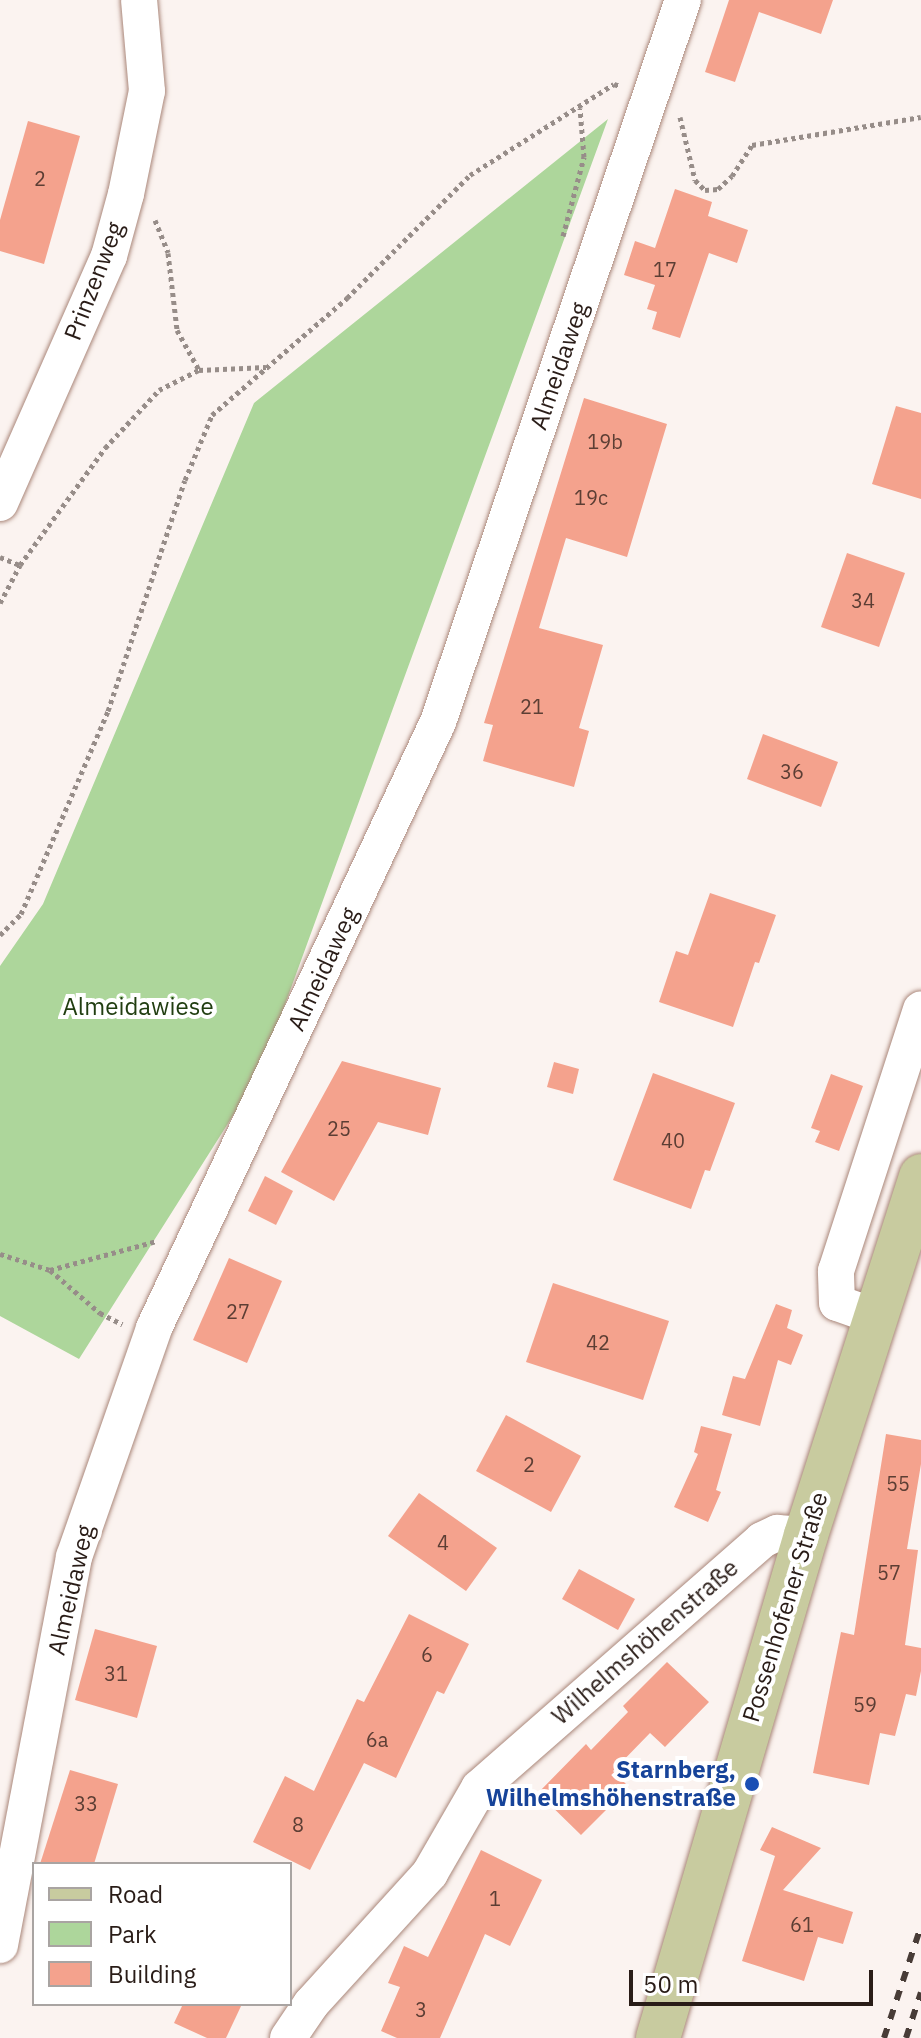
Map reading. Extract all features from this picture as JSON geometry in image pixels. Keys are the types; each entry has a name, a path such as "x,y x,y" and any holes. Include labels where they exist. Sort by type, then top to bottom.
{"main road":[{"name":"Possenhofener Straße","path":"658,2038 725,1799 806,1535 857,1310 921,1176"}],"street":[{"name":"Prinzenweg","path":"0,503 109,256 123,206 147,91 139,0"},
{"name":"Almeidaweg","path":"0,1945 74,1557 154,1328 438,722 664,103 683,0"},
{"name":"Possenhofener Straße","path":"857,1310 836,1271 921,1009"},
{"name":"Wilhelmshöhenstraße","path":"288,2038 311,2004 430,1873 479,1788 762,1540 777,1533 806,1535"}],"path":[{"path":"0,935 21,914 108,711 185,480 212,415 267,367 287,354 470,175 614,84 664,103 695,180 705,190 718,189 725,183 752,145 921,117"},
{"path":"561,244 584,157 580,108"},
{"path":"153,214 168,253 177,330 199,370"},
{"path":"0,603 20,565 105,448 159,390 199,370 267,367"},
{"path":"0,557 20,565"},
{"path":"50,1270 159,1240"},
{"path":"0,1254 50,1270 100,1313 133,1330 154,1328"}],"green space":[{"name":"Almeidawiese","path":"608,119 260,1073 79,1359 0,1316 0,966 43,904 254,403"}],"building":[{"path":"729,0 833,0 821,34 759,12 735,82 705,72"},
{"path":"28,121 80,136 44,264 0,251 0,220"},
{"path":"675,189 712,202 708,216 748,230 737,263 709,253 680,338 652,329 657,312 647,309 655,285 624,275 635,241 655,248"},
{"path":"584,398 667,424 627,557 566,538 539,628 603,645 579,728 589,731 574,787 483,761 493,725 484,723"},
{"path":"896,406 921,413 921,499 872,484"},
{"path":"847,553 905,573 879,647 821,627"},
{"path":"763,734 838,762 821,807 747,779"},
{"path":"710,893 776,915 759,963 755,962 733,1027 659,1002 676,951 688,955"},
{"path":"342,1061 441,1088 428,1135 378,1122 334,1201 281,1172"},
{"path":"554,1062 579,1069 573,1094 547,1087"},
{"path":"653,1073 735,1103 710,1171 705,1170 691,1209 613,1180"},
{"path":"831,1074 863,1086 839,1151 815,1142 820,1131 811,1128"},
{"path":"265,1176 293,1191 276,1225 248,1211"},
{"path":"229,1258 282,1281 247,1363 193,1340"},
{"path":"553,1283 669,1321 643,1400 526,1362"},
{"path":"776,1304 792,1310 787,1328 803,1335 791,1365 778,1360 760,1426 722,1415 733,1376 745,1379"},
{"path":"506,1415 581,1456 551,1512 476,1471"},
{"path":"701,1426 732,1434 716,1490 721,1492 708,1522 674,1507 698,1454 694,1452"},
{"path":"886,1434 921,1440 921,1464 907,1549 918,1550 905,1645 921,1648 921,1671 916,1696 906,1694 895,1736 880,1733 869,1785 813,1773 841,1632 854,1635"},
{"path":"419,1493 497,1548 466,1591 388,1536"},
{"path":"579,1569 635,1599 618,1630 562,1599"},
{"path":"409,1614 469,1644 444,1694 437,1691 396,1778 364,1763 310,1870 253,1842 285,1776 314,1791 357,1699 364,1702"},
{"path":"95,1629 157,1646 137,1718 75,1700"},
{"path":"667,1662 709,1702 665,1747 650,1733 613,1771 629,1787 581,1835 538,1793 586,1744 591,1750 628,1712 623,1706"},
{"path":"70,1770 118,1784 95,1862 41,1862"},
{"path":"772,1827 821,1848 783,1890 853,1912 843,1944 818,1937 804,1981 742,1961 775,1856 760,1850"},
{"path":"481,1850 542,1880 510,1946 485,1934 440,2038 397,2038 381,2031 400,1987 388,1983 404,1946 428,1957"},
{"path":"182,2006 241,2006 226,2038 207,2038 174,2023"}],"railway":[{"path":"884,2038 921,1926"},
{"path":"906,2038 921,1992"}],"place":[{"name":"Starnberg, Wilhelmshöhenstraße","path":"752,1784"}]}
